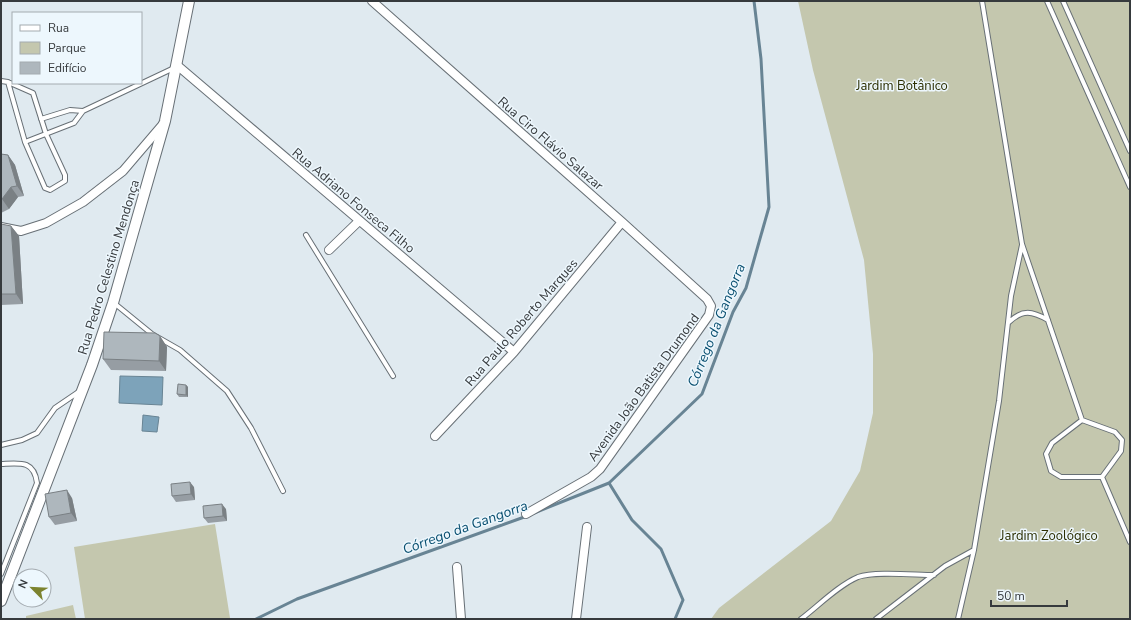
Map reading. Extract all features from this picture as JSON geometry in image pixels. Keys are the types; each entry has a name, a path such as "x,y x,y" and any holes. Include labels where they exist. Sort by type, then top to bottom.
{"street":[{"name":"Rua Pedro Celestino Mendonça","path":"1,601 82,390 113,303 165,121 178,66 189,1"},
{"name":"Rua Ciro Flávio Salazar","path":"372,1 622,222 707,299 711,306"},
{"name":"Rua Adriano Fonseca Filho","path":"178,66 514,352"},
{"path":"1,227 21,231 46,223 83,202 123,171 165,121"},
{"path":"329,250 359,221"},
{"name":"Rua Paulo Roberto Marques","path":"435,436 514,352 622,222"},
{"name":"Avenida João Batista Drumond","path":"526,514 591,477 600,469 709,315 711,306"},
{"path":"576,619 587,527"},
{"path":"457,567 461,619"}],"lane":[{"path":"982,1 1022,244 1082,420"},
{"path":"1047,1 1130,187"},
{"path":"1063,1 1130,151"},
{"path":"142,83 178,66"},
{"path":"1,81 12,84"},
{"path":"8,82 25,142 45,188 50,190 66,178 46,134 33,93 13,84"},
{"path":"25,142 74,123 83,111 140,84"},
{"path":"41,119 70,110 83,111"},
{"path":"306,235 393,376"},
{"path":"958,619 974,550 999,401 1011,296 1022,244"},
{"path":"321,258 329,250"},
{"path":"113,303 152,334 180,350 227,391 251,428 282,492"},
{"path":"1009,322 1018,314 1026,313 1038,314 1049,321"},
{"path":"1,445 22,440 37,433 55,408 82,390"},
{"path":"1082,420 1115,432 1122,440 1121,451 1102,477"},
{"path":"1082,420 1052,443 1046,454 1051,471 1061,478 1102,477"},
{"path":"1,464 22,463 30,466 36,475 37,483 1,574"},
{"path":"1102,477 1130,542"},
{"path":"876,619 945,566 974,550"},
{"path":"801,619 849,581 859,576 934,575"}],"green space":[{"path":"798,1 1130,1 1130,619 711,619 719,608 831,521 860,471 873,413 873,354 864,260 813,70"},
{"path":"215,524 230,618 85,619 74,547"},
{"path":"73,605 76,619 26,619 26,616"}],"water":[{"path":"120,376 163,377 162,405 119,403"},
{"path":"143,415 159,417 157,432 142,431"}],"building":[{"path":"1,154 8,155 17,186 11,187 2,199 1,199"},
{"path":"1,224 11,226 16,294 1,294"},
{"path":"104,332 155,333 160,336 159,361 103,359"},
{"path":"178,384 186,385 186,395 177,394"},
{"path":"190,482 191,494 172,496 171,484"},
{"path":"67,490 71,513 49,517 45,494"},
{"path":"222,504 223,516 204,518 203,506"}],"waterway":[{"name":"Córrego da Gangorra","path":"534,513 609,483 702,394 733,312 746,288 769,207 761,59 754,1"},
{"path":"609,483 632,520 661,549 683,600 675,619"},
{"name":"Córrego da Gangorra","path":"256,619 297,599 527,516"}],"park label":[{"name":"Jardim Botânico","path":"902,85"},
{"name":"Jardim Zoológico","path":"1049,535"}]}
